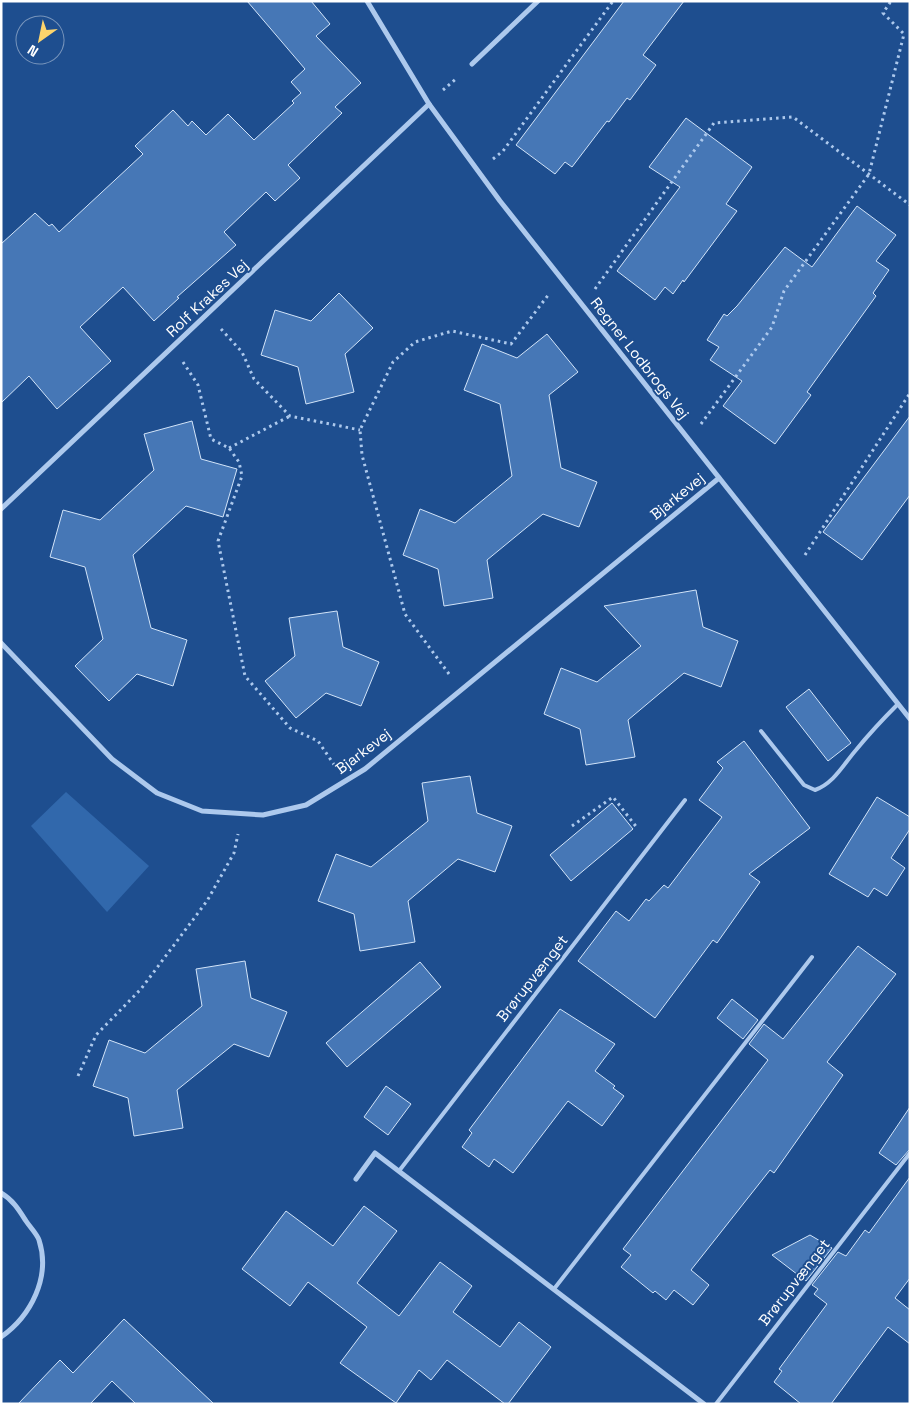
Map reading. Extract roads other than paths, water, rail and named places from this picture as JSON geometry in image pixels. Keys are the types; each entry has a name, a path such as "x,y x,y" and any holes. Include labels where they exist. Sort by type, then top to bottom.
{"street":[{"name":"Regner Lodbrogs Vej","path":"366,1 428,104 478,172 910,719"},
{"path":"472,64 538,1"},
{"name":"Rolf Krakes Vej","path":"1,509 428,104"},
{"name":"Bjarkevej","path":"1,643 112,759 157,793 202,811 263,815 306,805 364,769 459,689 719,478"},
{"path":"356,1178 375,1153 704,1404"},
{"path":"1,1193 12,1200 39,1240 43,1271 32,1306 13,1329 1,1337"}],"lane":[{"path":"761,731 804,785 815,790 825,786 835,776 878,724 898,704"},
{"name":"Brørupvænget","path":"399,1171 685,800"},
{"path":"554,1289 812,957"},
{"name":"Brørupvænget","path":"716,1404 910,1153"}]}
